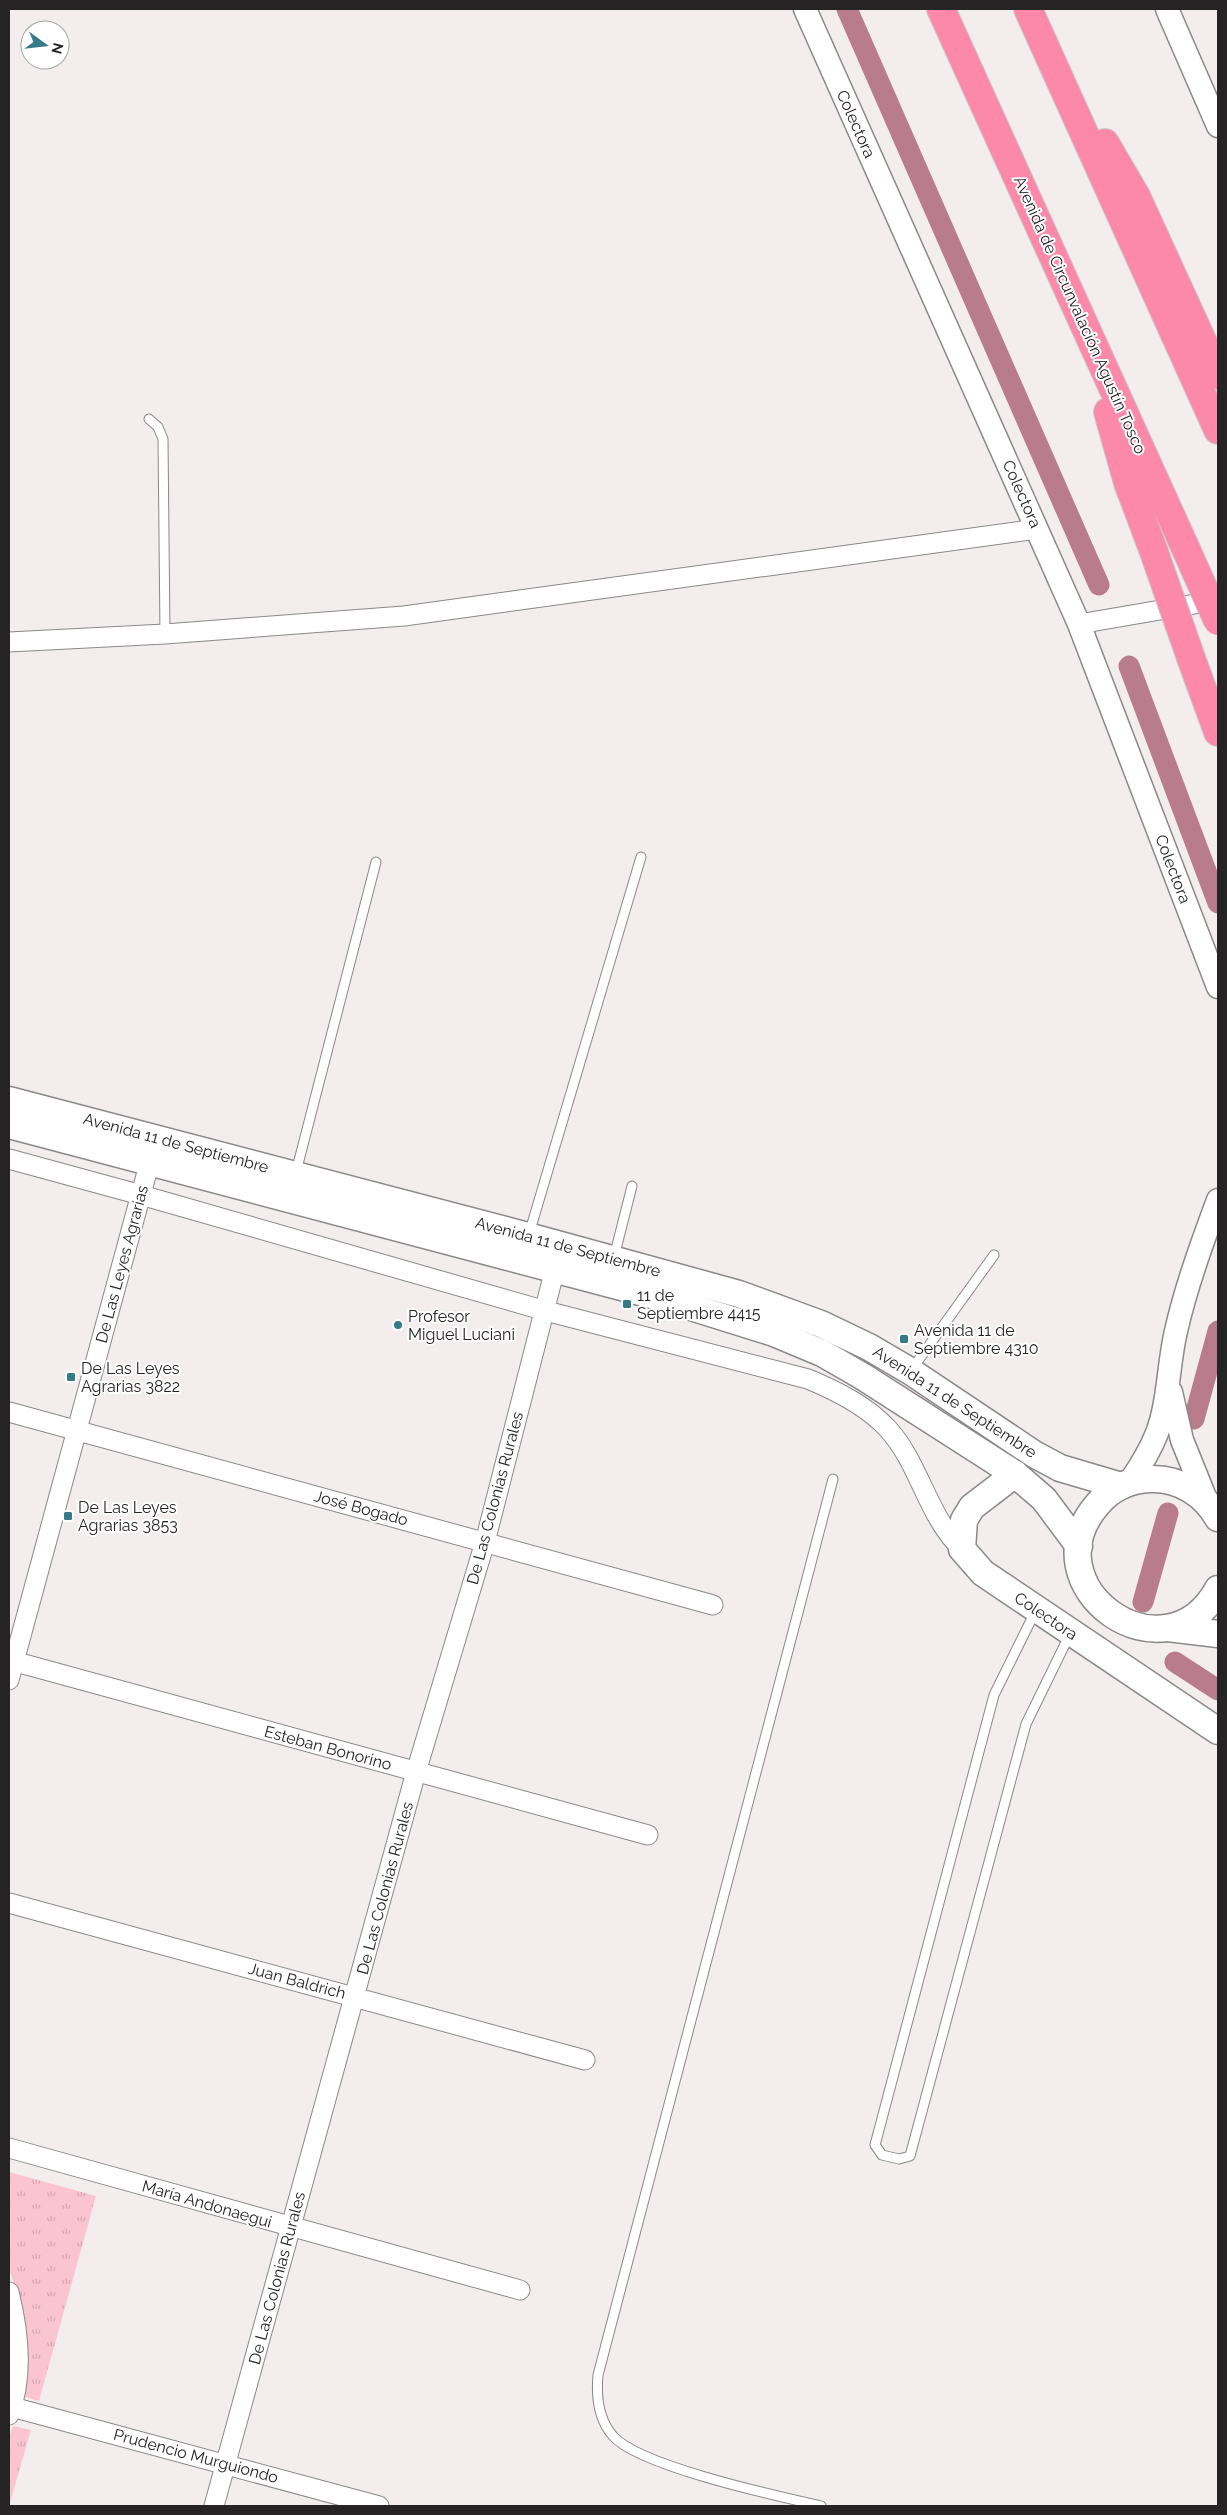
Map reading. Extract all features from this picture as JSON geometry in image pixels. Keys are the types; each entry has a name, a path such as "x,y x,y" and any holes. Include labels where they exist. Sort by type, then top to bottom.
{"highway":[{"name":"Avenida de Circunvalación Agustín Tosco","path":"941,9 1218,621"},
{"path":"1029,9 1136,196 1218,375"},
{"path":"1029,9 1218,430"},
{"path":"1079,312 1128,484 1218,732"}],"main road":[{"name":"Avenida 11 de Septiembre","path":"9,1100 153,1150 555,1269 659,1297 774,1333 822,1353 1015,1474 1044,1499 1079,1546"},
{"name":"Avenida 11 de Septiembre","path":"9,1125 295,1174 739,1294 782,1309 869,1347 910,1371 991,1427 1060,1468 1125,1485"},
{"path":"962,1549 964,1520 972,1507 1015,1474"},
{"path":"1213,1510 1190,1489 1169,1481 1139,1480 1125,1485 1105,1497 1092,1511 1081,1533 1078,1557 1083,1579 1101,1607 1129,1625 1140,1628 1163,1628 1218,1634"},
{"name":"Colectora","path":"962,1549 983,1573 1218,1731"},
{"path":"1163,1628 1181,1623 1197,1614 1218,1589"}],"street":[{"name":"Colectora","path":"805,9 1080,624 1218,986"},
{"path":"1167,9 1218,126"},
{"path":"9,642 165,634 404,616 1038,529"},
{"path":"1080,624 1218,600"},
{"name":"De Las Leyes Agrarias","path":"9,1680 11,1661 153,1150"},
{"path":"9,1159 546,1311 808,1379 830,1388 861,1407 888,1430 906,1457 948,1536 962,1549"},
{"path":"1125,1485 1151,1447 1158,1432 1176,1332 1183,1305 1218,1200"},
{"name":"De Las Colonias Rurales","path":"214,2506 416,1772 485,1542 546,1311 555,1269"},
{"path":"1169,1378 1182,1440 1213,1510"},
{"name":"José Bogado","path":"9,1412 713,1605"},
{"name":"Esteban Bonorino","path":"11,1661 648,1835"},
{"name":"Juan Baldrich","path":"9,1902 585,2060"},
{"name":"María Andonaegui","path":"9,2148 520,2290"},
{"path":"9,2292 18,2330 18,2368 10,2411"},
{"name":"Prudencio Murguiondo","path":"10,2411 226,2464 379,2506"}],"lane":[{"path":"149,419 158,427 163,439 165,634"},
{"path":"528,1236 641,857"},
{"path":"295,1174 376,862"},
{"path":"613,1259 632,1186"},
{"path":"910,1371 994,1255"},
{"path":"821,2506 664,2464 636,2453 613,2436 601,2415 596,2394 598,2375 833,1479"},
{"path":"1037,1610 994,1694 875,2145 882,2155 899,2159 910,2156 1026,1724 1071,1632"}],"green space":[{"path":"9,2172 96,2196 39,2401 22,2396 27,2358 24,2315 9,2268"},
{"path":"13,2426 31,2430 9,2506 9,2438"}],"waterway":[{"path":"847,9 1099,585"},
{"path":"1129,666 1218,903"},
{"path":"1194,1419 1218,1331"},
{"path":"1143,1602 1168,1513"},
{"path":"1175,1662 1218,1690"}],"place":[{"name":"11 de Septiembre 4415","path":"627,1304"},
{"name":"Profesor Miguel Luciani","path":"398,1325"},
{"name":"Avenida 11 de Septiembre 4310","path":"904,1339"},
{"name":"De Las Leyes Agrarias 3822","path":"71,1377"},
{"name":"De Las Leyes Agrarias 3853","path":"68,1516"}]}
